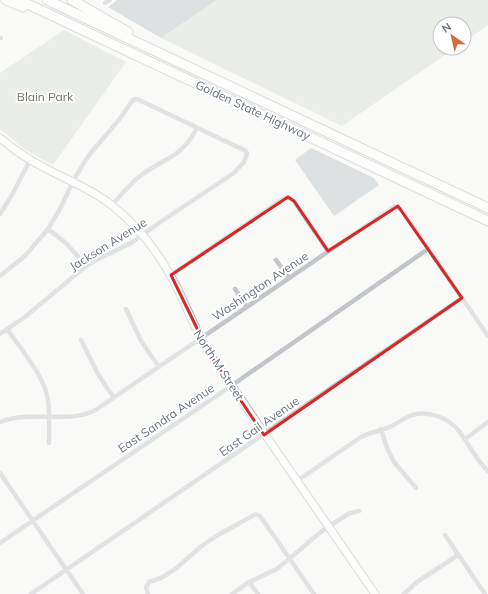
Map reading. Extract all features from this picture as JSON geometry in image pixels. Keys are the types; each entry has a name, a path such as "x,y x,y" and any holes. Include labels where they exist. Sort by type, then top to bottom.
{"highway":[{"path":"6,0 64,25 72,25"},
{"name":"Golden State Highway","path":"19,0 488,221"},
{"name":"Golden State Highway","path":"47,0 488,208"},
{"path":"72,0 144,42 150,48"}],"street":[{"path":"0,276 24,256 48,229 61,207 73,181 95,147 118,121 133,100 137,99 197,128 191,139 182,150 140,176 112,205"},
{"name":"Jackson Avenue","path":"0,334 30,312 86,266 131,243 240,168 246,158 246,151 197,128"},
{"name":"North M Street","path":"0,138 30,160 96,194 112,205 143,235 171,275 200,338 231,386 375,594"},
{"path":"0,214 12,195 30,160"},
{"path":"171,275 288,197 294,201 328,251"},
{"name":"Washington Avenue","path":"0,421 21,416 70,417 88,414 94,411 392,207 398,206 401,209 428,249"},
{"path":"48,229 67,244 86,266"},
{"path":"428,249 488,336"},
{"name":"East Sandra Avenue","path":"0,543 231,386 428,249"},
{"path":"276,260 289,278"},
{"path":"235,289 247,307"},
{"name":"East Gail Avenue","path":"31,594 462,298"},
{"path":"126,309 141,341 159,367"},
{"path":"7,329 43,383 49,401 49,443"},
{"path":"82,340 98,374 114,398"},
{"path":"297,481 361,437 389,427 418,414 434,415 449,422 459,431 488,471"},
{"path":"465,439 488,422"},
{"path":"381,429 387,448 394,462 416,488"},
{"path":"0,474 83,594"},
{"path":"232,594 250,582 277,569 290,559 306,543 328,527 348,514 359,511"},
{"path":"148,594 146,587 149,582 161,578 174,570 203,545 256,514 260,516 314,594"},
{"path":"445,535 485,594"},
{"path":"404,594 417,582 458,555"},
{"path":"250,582 258,594"}],"highlighted area":[{"path":"288,197 294,201 328,251 398,206 462,298 264,435 209,353 171,275"}],"green space":[{"path":"217,0 488,0 488,25 472,36 472,16 432,16 432,56 443,56 342,126 161,38"},
{"name":"Blain Park","path":"64,30 126,62 53,165 24,149 0,129 0,73"}],"shaded area":[{"path":"117,0 217,0 161,38 108,7"},
{"path":"311,148 374,178 379,185 334,216 295,160"}],"waterway":[{"path":"105,3 110,0"}]}
